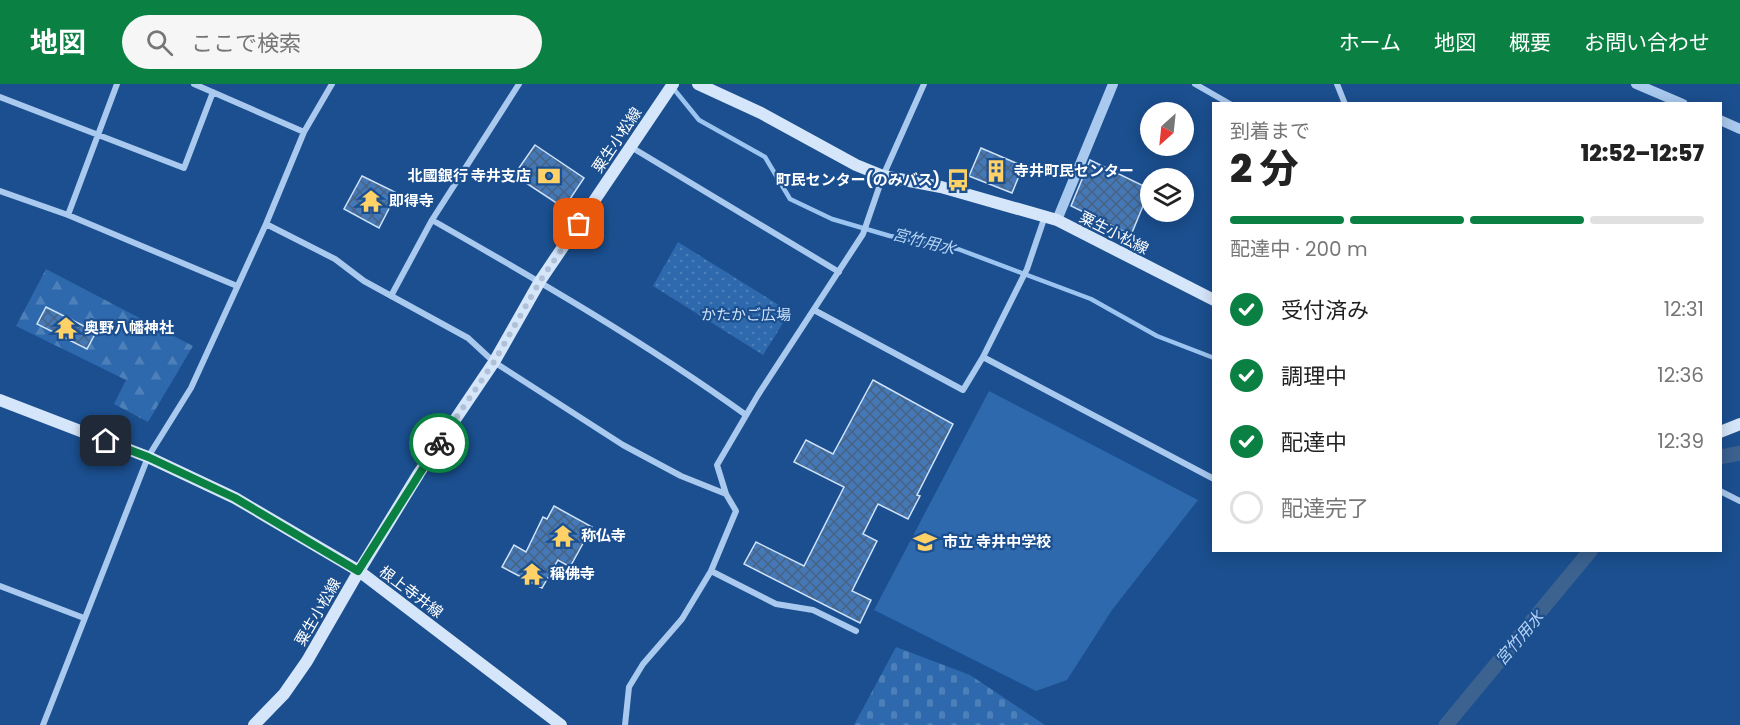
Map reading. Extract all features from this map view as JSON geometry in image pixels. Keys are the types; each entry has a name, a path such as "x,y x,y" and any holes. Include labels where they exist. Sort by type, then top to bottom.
{"main road":[{"name":"粟生小松線","path":"698,84 761,113 856,165 883,176 941,187 1051,218 1212,299"},
{"name":"粟生小松線","path":"254,725 284,694 307,661 358,571 419,473 494,362 540,281 670,88"},
{"name":"根上寺井線","path":"0,400 148,457 235,498 358,571 561,725"},
{"path":"1722,431 1740,424"}],"street":[{"path":"68,215 117,84"},
{"path":"194,84 304,132"},
{"path":"43,725 148,457 191,388 266,224 304,132 332,84"},
{"path":"391,296 432,220 519,84"},
{"path":"625,725 629,687 642,664 682,619 711,571 736,512 726,494 717,465 746,415 863,234 883,176 924,84"},
{"path":"814,310 963,390 983,357 1027,269 1113,84"},
{"path":"1195,84 1226,102"},
{"path":"1337,84 1344,102"},
{"path":"1636,84 1678,102"},
{"path":"0,97 184,168 213,92"},
{"path":"1722,121 1740,129"},
{"path":"631,147 839,272"},
{"path":"0,191 68,215 237,286"},
{"path":"432,220 540,281 699,381 746,415"},
{"path":"266,224 335,259 364,280 468,338 494,362 623,445 681,476 726,494"},
{"path":"983,357 1212,478"},
{"path":"1722,492 1740,501"},
{"path":"711,571 776,604 813,610 856,631"},
{"path":"0,586 84,618"}],"green space":[{"name":"かたかご広場","path":"678,242 790,312 763,355 653,286"},
{"path":"46,269 193,346 148,422 114,404 126,380 16,326"},
{"path":"989,391 1198,500 1112,610 1067,680 1036,691 874,610"},
{"path":"896,647 970,675 1045,725 854,725"}],"building":[{"name":"北國銀行 寺井支店","path":"535,145 584,178 564,208 514,175"},
{"name":"寺井町民センター","path":"981,148 1023,166 1012,193 969,176"},
{"path":"1090,160 1140,184 1140,213 1131,235 1071,206"},
{"name":"即得寺","path":"362,176 397,193 379,228 344,209"},
{"name":"奥野八幡神社","path":"46,307 96,332 87,349 37,324"},
{"path":"873,380 953,424 917,495 920,496 908,519 878,504 863,534 877,541 852,591 871,600 860,623 744,564 756,542 804,566 844,487 794,462 806,440 833,454"},
{"name":"称仏寺","path":"554,506 592,527 570,567 558,560 542,588 502,567 514,545 526,552 543,517 547,519"}],"waterway":[{"name":"宮竹用水","path":"673,88 699,120 765,157 790,199 832,219 890,236 958,249 1091,299 1157,336 1212,357"},
{"name":"宮竹用水","path":"1722,457 1740,453"},
{"name":"宮竹用水","path":"1446,725 1589,552"}],"way so far":[{"path":"439,443 494,362 540,281 579,224"}],"place":[{"name":"寺井町民センター","path":"996,171"},
{"name":"北國銀行 寺井支店","path":"549,176"},
{"name":"町民センター(のみバス)","path":"958,180"},
{"name":"即得寺","path":"371,201"},
{"name":"奥野八幡神社","path":"66,328"},
{"name":"称仏寺","path":"563,536"},
{"name":"市立 寺井中学校","path":"925,542"},
{"name":"稱佛寺","path":"532,574"}],"route":[{"path":"106,441 148,457 235,498 358,571 439,443"}]}
